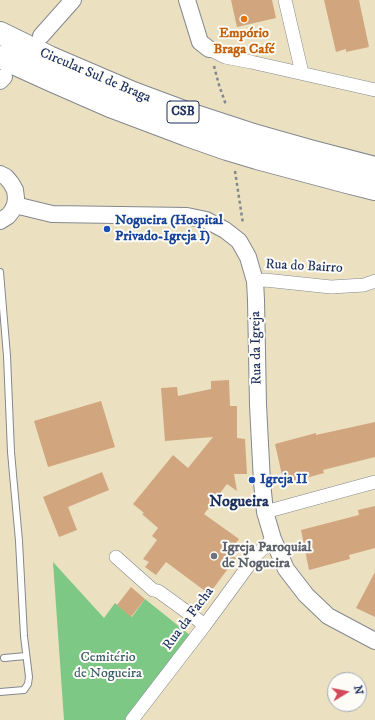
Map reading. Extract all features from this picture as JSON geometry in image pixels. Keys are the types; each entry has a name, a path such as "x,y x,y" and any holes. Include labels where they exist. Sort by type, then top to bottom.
{"highway":[{"name":"Circular Sul de Braga","path":"0,34 48,57 133,93 192,115 250,134 375,168"},
{"name":"Circular Sul de Braga","path":"1,72 53,81 110,106 227,149 375,189"}],"street":[{"path":"41,36 73,0"},
{"path":"187,0 200,42 225,57 375,90"},
{"path":"285,0 302,73"},
{"path":"0,174 6,177 11,183 15,190 16,198 12,211 1,223"},
{"name":"Rua da Igreja","path":"15,205 52,214 187,216 206,220 225,230 238,240 248,257 255,281 258,405 262,482 265,512 272,539 286,569 306,595 328,616 375,641"},
{"name":"Rua do Bairro","path":"255,281 265,280 332,287 364,285 375,281"},
{"path":"265,512 375,482"},
{"name":"Rua da Facha","path":"132,720 257,554 272,539"},
{"path":"116,557 153,590 158,590 205,625"}],"lane":[{"path":"0,272 7,356 24,636 29,677 28,684 24,690 0,692"},
{"path":"4,658 26,656"}],"path":[{"path":"209,48 226,105"},
{"path":"235,171 243,226 238,240"}],"green space":[{"name":"Cemitério de Nogueira","path":"53,562 104,618 115,603 132,617 145,599 191,636 125,720 64,720"}],"building":[{"path":"231,0 272,0 276,18 237,27"},
{"path":"324,0 359,0 369,47 346,52 346,49 336,52"},
{"path":"229,380 230,406 237,406 237,438 245,439 247,474 234,474 237,491 227,484 204,514 239,539 228,553 236,558 209,594 166,562 156,575 145,567 149,562 143,559 157,540 152,536 158,528 133,504 173,455 188,468 213,437 165,441 161,388 177,387 178,396 211,389 211,381"},
{"path":"101,401 115,447 48,467 34,421"},
{"path":"375,422 375,457 323,470 324,473 284,484 275,444 316,433 316,435"},
{"path":"102,472 109,490 68,507 77,530 59,537 43,497"},
{"path":"375,506 375,548 349,555 350,559 309,570 301,530 359,515 358,510"},
{"path":"375,572 375,617 356,608"},
{"path":"131,587 145,599 131,617 117,605"}],"place":[{"name":"Empório Braga Café","path":"244,19"},
{"name":"Nogueira (Hospital Privado-Igreja I)","path":"107,229"},
{"name":"Igreja II","path":"252,480"},
{"name":"Igreja Paroquial de Nogueira","path":"214,556"}],"district":[{"name":"Nogueira","path":"239,503"}]}
